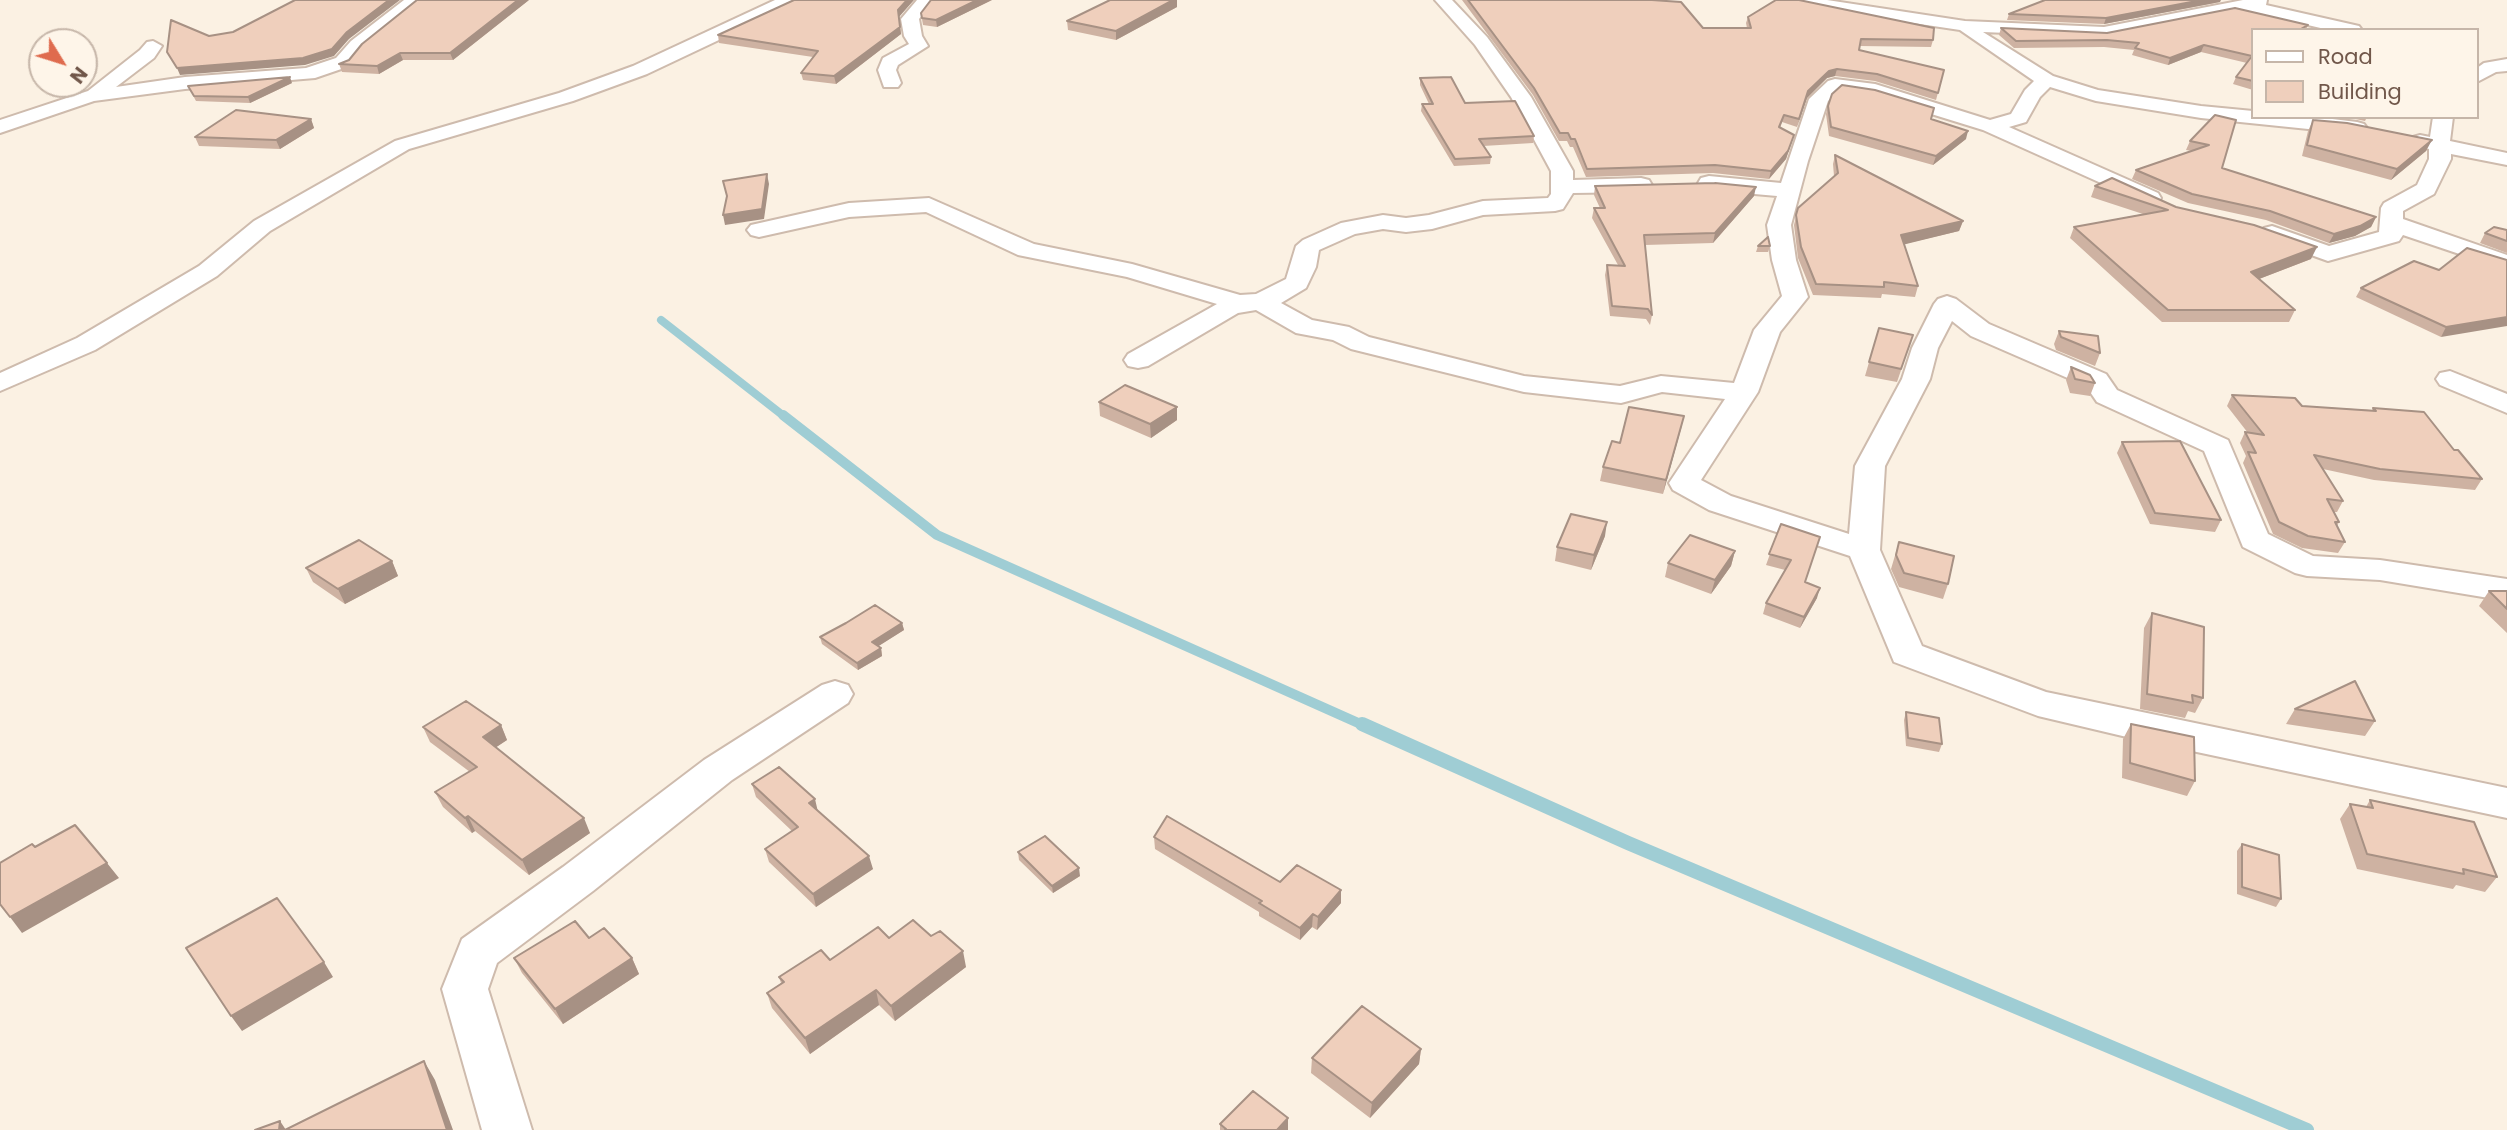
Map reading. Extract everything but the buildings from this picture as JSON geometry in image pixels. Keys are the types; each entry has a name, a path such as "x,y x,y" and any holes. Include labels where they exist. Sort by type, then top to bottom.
{"street":[{"path":"98,95 185,83 308,74 343,62 357,44 415,0"},
{"path":"0,383 86,344 208,271 262,226 402,145 566,97 640,70 789,0"},
{"path":"891,83 887,70 890,62 919,46 913,36 910,19 926,0"},
{"path":"1138,360 1231,307 1260,302 1283,293 1297,283 1304,267 1305,251 1318,240 1349,228 1383,222 1406,225 1432,222 1483,208 1555,204 1562,195 1562,171 1521,97 1481,41 1443,0"},
{"path":"1793,0 1830,3 1965,26 2104,32 2250,3 2345,28"},
{"path":"1965,26 1979,38 2046,80 2096,95 2201,112 2252,117"},
{"path":"98,92 147,54 153,46"},
{"path":"2479,57 2507,64"},
{"path":"2479,75 2491,67 2507,64"},
{"path":"1990,126 2020,118 2032,94 2046,80"},
{"path":"1864,550 1720,503 1684,483 1744,392 1767,330 1796,297 1784,260 1779,225 1797,161 1819,99 1835,85 1875,90 1990,126 2168,205"},
{"path":"0,127 85,98"},
{"path":"2280,119 2342,125 2380,133"},
{"path":"2257,228 2328,254 2390,236 2392,208 2426,189 2440,159 2442,119"},
{"path":"2404,138 2507,159"},
{"path":"1686,184 1713,183 1790,191"},
{"path":"1563,187 1659,185"},
{"path":"759,230 849,210 929,205 1027,250 1132,271 1239,303 1260,302 1305,327 1340,333 1360,344 1524,384 1621,395 1661,384 1744,392"},
{"path":"2391,223 2507,263"},
{"path":"2507,590 2380,570 2307,566 2254,540 2217,446 2108,396 2096,380 1980,330 1947,304 1925,348 1916,379 1870,466 1864,550 1907,654 2038,703 2131,725 2507,803"},
{"path":"2450,379 2507,404"},
{"path":"507,1130 465,989 478,952 578,879 718,769 835,694"}],"waterway":[{"path":"661,320 785,417"},
{"path":"783,415 937,535 1365,726"},
{"path":"1362,724 1628,843 2307,1130"}]}
